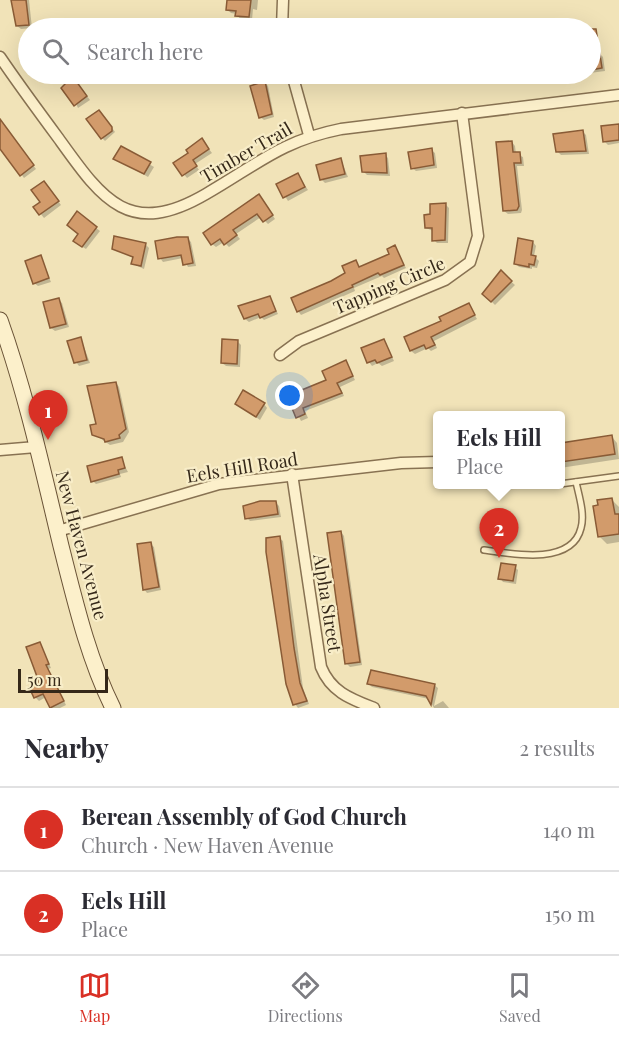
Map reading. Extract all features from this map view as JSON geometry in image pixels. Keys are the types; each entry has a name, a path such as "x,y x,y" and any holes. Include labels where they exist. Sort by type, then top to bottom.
{"main road":[{"name":"New Haven Avenue","path":"0,320 87,641 113,708"}],"street":[{"path":"283,18 284,0"},
{"name":"Timber Trail","path":"1,60 18,83"},
{"name":"Timber Trail","path":"19,84 93,186 114,204 131,211 153,213 191,202 268,154 309,135 462,113 619,95"},
{"path":"295,84 309,135"},
{"name":"Tapping Circle","path":"280,355 299,341 445,280 470,262 478,236 462,113"},
{"path":"0,450 36,447"},
{"name":"Eels Hill Road","path":"58,531 219,483 400,463 433,462"},
{"name":"Alpha Street","path":"292,474 321,668 328,682 340,693 374,708"}],"lane":[{"path":"565,483 619,476"},
{"path":"484,550 528,556 554,552 567,547 578,537 582,527 576,482"}],"building":[{"path":"11,0 26,0 28,18 18,18 18,26 16,26"},
{"path":"227,0 251,0 249,17 235,16 236,11 226,10"},
{"path":"65,84 78,84 87,96 74,106 61,88"},
{"path":"266,84 272,114 259,118 250,86"},
{"path":"99,110 112,127 112,131 101,139 86,119"},
{"path":"0,119 34,165 20,176 0,149"},
{"path":"619,124 619,140 603,142 601,126"},
{"path":"583,130 586,151 556,152 553,134"},
{"path":"202,138 209,149 193,160 197,166 182,176 173,163 188,153 186,150"},
{"path":"512,141 513,152 520,152 521,163 514,163 519,206 517,210 503,211 496,142"},
{"path":"121,146 151,162 144,174 113,159"},
{"path":"432,148 434,165 411,169 408,152"},
{"path":"386,153 387,173 362,172 360,156"},
{"path":"341,158 345,174 320,180 316,165"},
{"path":"298,173 305,187 283,198 276,184"},
{"path":"44,181 59,201 39,215 33,207 40,202 31,190"},
{"path":"259,194 273,215 263,222 257,214 233,230 237,235 224,245 220,239 211,245 203,233"},
{"path":"446,203 445,240 432,241 432,228 425,228 424,215 430,214 430,204"},
{"path":"77,211 97,227 82,247 73,241 78,234 67,225"},
{"path":"114,236 146,243 141,266 131,264 133,257 112,249"},
{"path":"188,237 193,263 183,265 181,255 158,259 155,241"},
{"path":"518,238 533,241 531,255 536,256 534,265 529,264 529,267 514,264"},
{"path":"395,245 404,265 380,275 378,273 297,312 291,298 345,273 342,266 356,260 359,267 389,254 387,249"},
{"path":"41,255 49,278 33,284 25,261"},
{"path":"501,270 512,281 491,302 482,294"},
{"path":"270,296 276,311 260,318 258,314 244,319 238,306"},
{"path":"59,298 66,324 50,328 43,302"},
{"path":"469,303 475,315 431,337 435,345 426,349 424,345 410,351 404,337 441,321 439,317"},
{"path":"81,337 87,360 74,363 67,341"},
{"path":"222,339 238,340 237,364 221,363"},
{"path":"384,339 392,357 377,363 375,360 367,363 361,348"},
{"path":"346,360 353,376 337,383 342,393 303,408 305,414 296,418 287,396 326,380 322,371"},
{"path":"116,382 126,429 119,435 120,438 105,442 104,439 92,435 90,425 96,424 87,386"},
{"path":"243,390 265,403 256,417 235,404"},
{"path":"612,435 615,454 565,461 565,442"},
{"path":"122,457 125,468 118,470 119,474 91,482 87,466"},
{"path":"612,498 615,514 619,514 619,534 598,537 593,506 598,505 597,500"},
{"path":"260,501 276,501 278,514 245,519 243,506"},
{"path":"341,531 360,662 345,664 327,533"},
{"path":"280,536 294,648 300,683 307,701 293,705 286,684 266,552 266,538"},
{"path":"151,542 159,587 143,590 137,544"},
{"path":"501,563 516,565 513,581 498,579"},
{"path":"40,642 49,664 46,665 64,701 50,708 43,694 34,698 29,687 39,682 26,647"},
{"path":"371,670 435,684 431,705 426,696 367,684"}],"place":[{"name":"Berean Assembly of God Church","path":"48,440"},
{"name":"Eels Hill","path":"499,558"}]}
